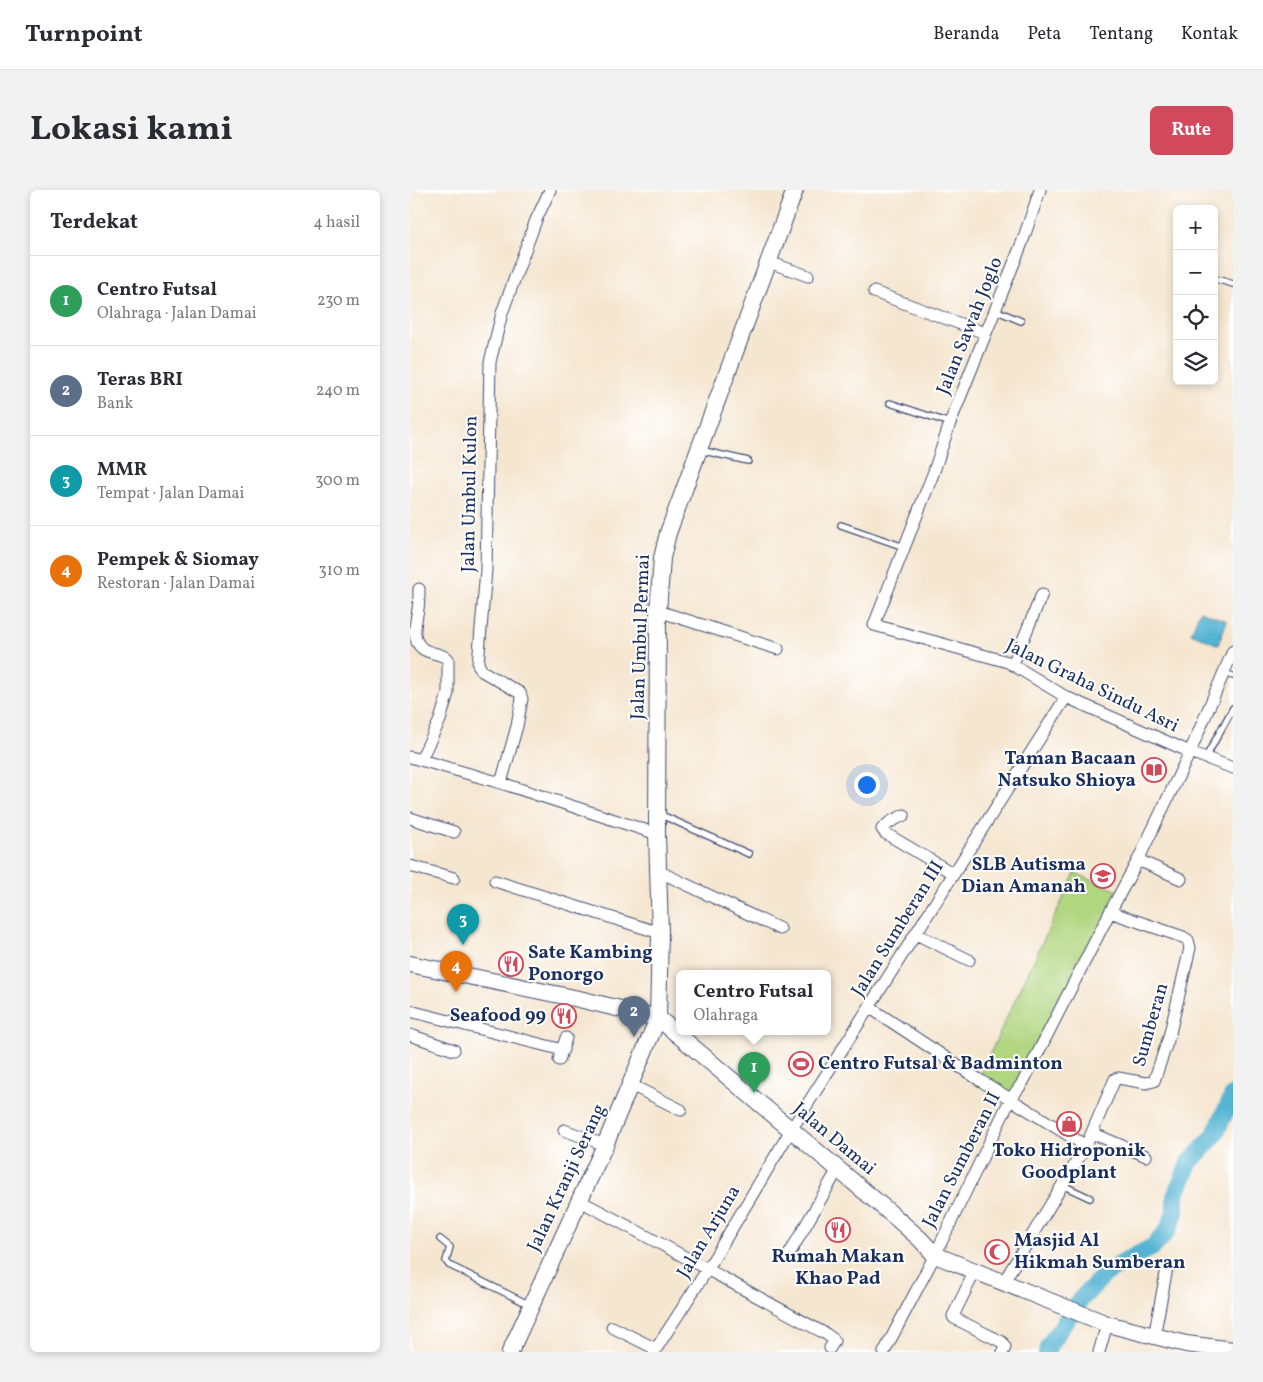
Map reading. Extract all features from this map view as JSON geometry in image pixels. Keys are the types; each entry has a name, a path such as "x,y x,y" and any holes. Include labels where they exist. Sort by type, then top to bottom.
{"main road":[{"name":"Jalan Umbul Permai","path":"658,1018 660,933 657,834 658,611 662,558 668,533 795,190"},
{"name":"Jalan Damai","path":"410,964 579,999 658,1018 676,1033"},
{"name":"Jalan Kranji Serang","path":"510,1352 530,1305 605,1146 658,1018"},
{"name":"Jalan Damai","path":"678,1035 907,1228 934,1255 1108,1324 1185,1348 1233,1350"}],"street":[{"name":"Jalan Umbul Kulon","path":"501,783 518,726 522,699 520,693 482,671 478,664 486,570 490,362 502,313 536,220 550,190"},
{"name":"Jalan Sawah Joglo","path":"933,474 950,423 1022,243 1040,190"},
{"path":"769,262 808,276"},
{"path":"874,292 986,333"},
{"name":"Jalan Graha Sindu Asri","path":"933,474 874,625 1003,660 1066,697 1190,752 1233,768"},
{"path":"419,589 419,607 412,625 414,637 418,645 425,650 443,655 448,659 448,693 440,720 415,758 501,783 657,834"},
{"path":"1012,664 1042,594"},
{"path":"658,611 778,650"},
{"name":"Jalan Sumberan II","path":"884,1352 1010,1100 1023,1082 1138,860 1228,674 1233,651"},
{"name":"Jalan Sumberan III","path":"791,1130 1066,697"},
{"path":"904,815 885,826 882,829 885,833 954,874"},
{"path":"410,818 454,832"},
{"path":"1138,860 1181,879"},
{"path":"410,866 454,878"},
{"path":"658,871 780,929"},
{"path":"495,881 660,933"},
{"name":"Sumberan","path":"1003,1283 1086,1146 1115,1079 1150,1083 1154,1081 1169,1037 1190,948 1188,940 1110,912"},
{"path":"916,934 969,960"},
{"path":"869,1008 1010,1100 1086,1146"},
{"path":"410,1011 561,1055 566,1038"},
{"path":"410,1035 454,1050"},
{"path":"631,1085 680,1110"},
{"path":"564,1130 605,1146"},
{"name":"Jalan Arjuna","path":"655,1350 707,1270 791,1130"},
{"path":"1092,1133 1146,1156"},
{"path":"787,1258 838,1169"},
{"path":"580,1201 662,1243 707,1270 826,1334 834,1342 830,1348"},
{"path":"1154,1337 1167,1268"},
{"path":"975,1271 953,1314 954,1318 1002,1342 1005,1347 1003,1352"},
{"path":"1099,1352 1108,1324"},
{"path":"612,1327 655,1350"}],"lane":[{"path":"1218,280 1233,284"},
{"path":"995,310 1021,321"},
{"path":"890,403 950,423"},
{"path":"700,450 748,461"},
{"path":"841,525 904,547"},
{"path":"1206,757 1233,708"},
{"path":"657,813 749,854"},
{"path":"1062,1185 1090,1198"},
{"path":"440,1239 450,1247 446,1260 449,1265 530,1305"}],"green space":[{"path":"1075,873 1121,892 1010,1100 978,1079"}],"water":[{"path":"1200,611 1227,621 1218,645 1191,633"}],"waterway":[{"path":"1047,1352 1049,1345 1080,1300 1105,1274 1153,1247 1168,1230 1175,1212 1175,1196 1189,1163 1214,1136 1233,1095"}],"place":[{"name":"Taman Bacaan Natsuko Shioya","path":"1154,770"},
{"name":"SLB Autisma Dian Amanah","path":"1103,876"},
{"name":"MMR","path":"463,945"},
{"name":"Sate Kambing Ponorgo","path":"511,964"},
{"name":"Pempek & Siomay","path":"456,992"},
{"name":"Seafood 99","path":"564,1016"},
{"name":"Teras BRI","path":"634,1037"},
{"name":"Centro Futsal & Badminton","path":"801,1064"},
{"name":"Centro Futsal","path":"754,1093"},
{"name":"Toko Hidroponik Goodplant","path":"1069,1124"},
{"name":"Rumah Makan Khao Pad","path":"838,1230"},
{"name":"Masjid Al Hikmah Sumberan","path":"997,1252"}]}
